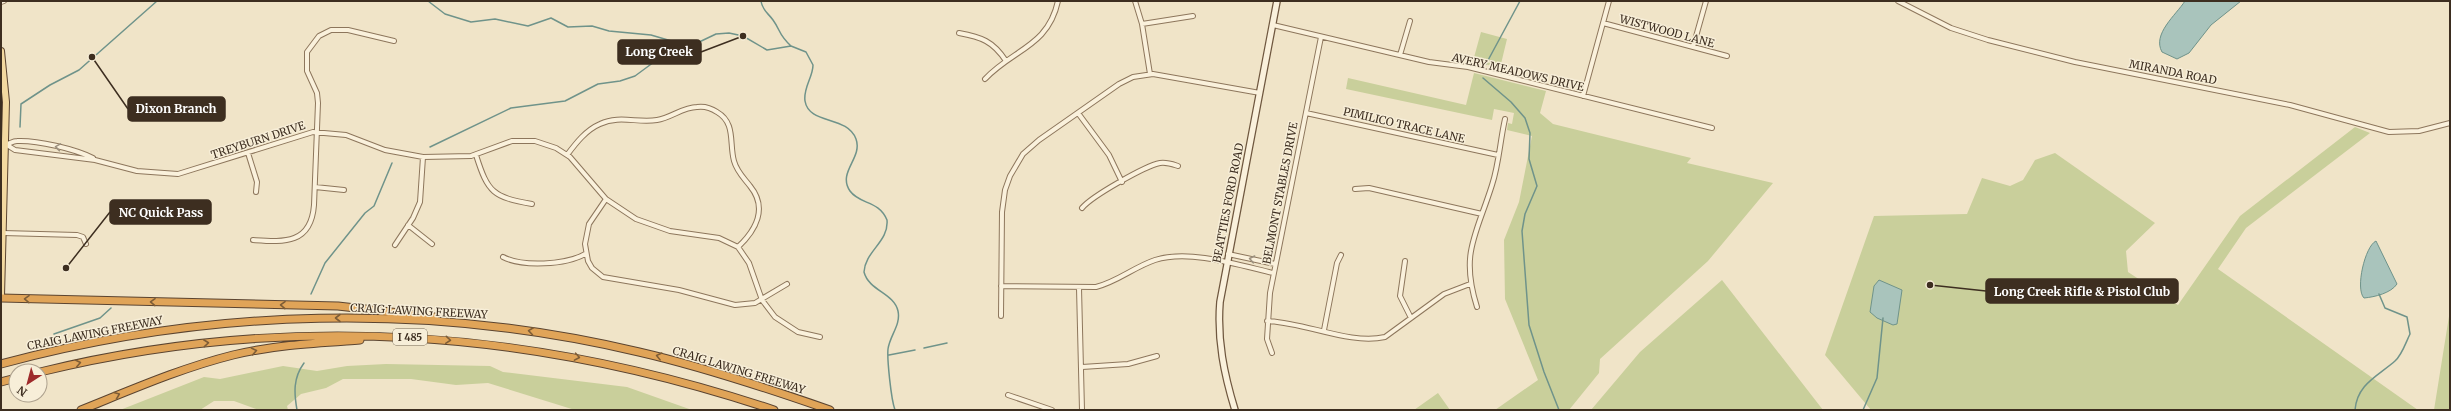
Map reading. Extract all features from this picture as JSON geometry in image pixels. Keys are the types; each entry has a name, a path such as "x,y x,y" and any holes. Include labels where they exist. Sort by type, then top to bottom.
{"highway":[{"path":"1,297 338,306 421,314 460,323"},
{"name":"CRAIG LAWING FREEWAY","path":"1,364 118,337 222,323 273,319 360,317 460,323 545,333 640,352 732,377 830,410"},
{"name":"I 485","path":"48,370 136,352 231,340 335,335 398,337 499,345 591,359 691,384 774,410"},
{"path":"81,410 164,376 233,355 307,343 398,337"}],"main road":[{"name":"BEATTIES FORD ROAD","path":"1235,410 1227,384 1220,341 1220,302 1277,1"},
{"path":"1,51 6,102 1,297"}],"street":[{"path":"985,79 1006,61 1031,46 1042,35 1054,16 1058,1"},
{"path":"1135,1 1142,24 1150,74"},
{"path":"1584,96 1609,1"},
{"path":"1694,47 1706,1"},
{"name":"MIRANDA ROAD","path":"1898,1 1951,28 1992,41 2074,62 2290,105 2389,132 2419,132 2450,123"},
{"path":"1142,24 1193,16"},
{"path":"1400,55 1410,21"},
{"name":"WISTWOOD LANE","path":"1603,23 1727,56"},
{"name":"AVERY MEADOWS DRIVE","path":"1273,25 1429,62 1468,67 1712,128"},
{"path":"253,240 284,242 302,234 311,222 315,187 318,98 306,66 307,52 314,41 324,32 338,29 394,41"},
{"path":"959,33 986,39 997,48 1006,61"},
{"name":"BELMONT STABLES DRIVE","path":"1272,353 1267,339 1267,320 1273,273 1321,37"},
{"path":"1001,316 1002,212 1005,190 1010,176 1029,148 1125,80 1150,74 1260,93"},
{"path":"567,155 590,130 610,120 658,120 695,106 705,107 716,111 724,117 730,128 733,158 737,170 755,192 759,202 757,223 738,247 749,263 762,300 784,325 798,332 820,337"},
{"path":"1078,113 1110,155 1122,182"},
{"name":"PIMILICO TRACE LANE","path":"1306,113 1498,155"},
{"path":"1477,307 1470,284 1469,256 1494,179 1505,119"},
{"name":"TREYBURN DRIVE","path":"4,144 15,150 95,160 137,171 178,174 248,153 305,133 317,132 346,135 384,150 423,157 476,155 505,144 527,140 550,146 567,155 606,199 628,214 647,224 670,231 719,238 738,247"},
{"name":"TREYBURN DRIVE","path":"4,144 16,141 63,148 80,152 95,160"},
{"path":"248,153 257,182 256,192"},
{"path":"476,155 484,181 494,193 504,198 532,204"},
{"path":"395,245 408,225 421,197 423,157"},
{"path":"1082,208 1122,182 1151,166 1165,163 1178,166"},
{"path":"315,187 344,190"},
{"path":"1355,189 1370,188 1482,214"},
{"path":"606,199 589,224 585,254 597,273 611,280 680,290 735,305 746,305 762,300 787,284"},
{"path":"408,225 432,244"},
{"path":"3,233 77,235 83,237 86,244"},
{"path":"503,257 515,261 536,263 571,259 585,254"},
{"path":"1228,254 1275,264"},
{"path":"1324,330 1337,263 1341,255"},
{"path":"1001,286 1079,288 1108,284 1148,263 1164,258 1176,257 1227,261 1273,273"},
{"path":"1405,261 1400,296 1412,318"},
{"path":"1267,320 1324,330 1365,340 1385,337 1444,294 1470,284"},
{"path":"1079,288 1082,410"},
{"path":"1082,367 1128,364 1157,356"},
{"path":"1008,395 1052,410"}],"green space":[{"path":"1481,32 1507,39 1500,68 1473,61"},
{"path":"1474,73 1546,91 1540,113 1553,124 1691,158 1687,163 1773,183 1708,261 1600,359 1599,373 1569,410 1495,410 1538,380 1505,299 1504,240 1519,202 1532,136 1507,130 1508,123 1512,124 1514,113 1494,109 1492,120 1346,89 1348,78 1466,105"},
{"path":"2355,127 2370,133 2246,228 2218,269 2418,410 1871,410 1825,355 1874,216 1967,214 1982,178 2010,186 2023,180 2035,160 2055,153 2155,223 2126,251 2128,272 2178,305 2240,216"},
{"path":"1722,280 1823,410 1591,410 1640,352"},
{"path":"2450,310 2450,410 2434,410"},
{"path":"386,364 490,366 503,372 627,387 692,410 575,410 488,383 456,385 411,379 343,379 326,388 301,394 287,406 288,410 259,410 234,401 214,401 200,410 120,410 204,377 220,379 283,366 317,371 347,366"},
{"path":"1438,393 1450,410 1414,410"}],"water":[{"path":"2185,1 2241,1 2211,25 2189,53 2177,59 2162,52 2160,38 2166,25"},
{"path":"2376,241 2397,284 2391,290 2378,296 2364,298 2361,293 2362,268 2368,251"},
{"path":"1879,280 1902,290 1897,324 1893,325 1877,318 1870,312 1874,286"}],"waterway":[{"path":"20,127 21,104 50,85 79,70 157,1"},
{"path":"428,1 445,14 471,22 495,19 528,26 551,18 568,27 592,26 609,31 651,35 685,45 695,44 716,34 729,33 743,36 767,50 791,46 806,52 813,65 805,92 805,101 808,109 813,114 845,126 851,131 856,139 857,146 846,178 847,184 850,191 854,195 879,209 887,220 887,228 881,241 868,258 864,272 871,284 892,300 898,311 899,316 897,325 888,349 892,397 895,410"},
{"path":"761,1 764,9 791,46"},
{"path":"1486,64 1520,1"},
{"path":"430,147 511,108 565,101 598,84 620,81 635,76 654,62 680,51 685,45"},
{"path":"1483,78 1511,102 1525,118 1530,133 1529,159 1537,186 1525,214 1522,231 1529,325 1544,372 1559,410"},
{"path":"311,294 325,263 365,213 374,206 392,163"},
{"path":"2355,410 2360,393 2364,387 2369,381 2397,358 2402,352 2410,334 2407,317 2385,308 2379,294"},
{"path":"54,334 100,318 111,308"},
{"path":"1863,410 1877,378 1883,318"},
{"path":"924,348 947,343"},
{"path":"889,355 915,350"},
{"path":"297,410 295,386 298,374 304,363"}],"place":[{"name":"Long Creek","path":"743,36"},
{"name":"Dixon Branch","path":"92,57"},
{"name":"NC Quick Pass","path":"66,268"},
{"name":"Long Creek Rifle & Pistol Club","path":"1930,285"}]}
